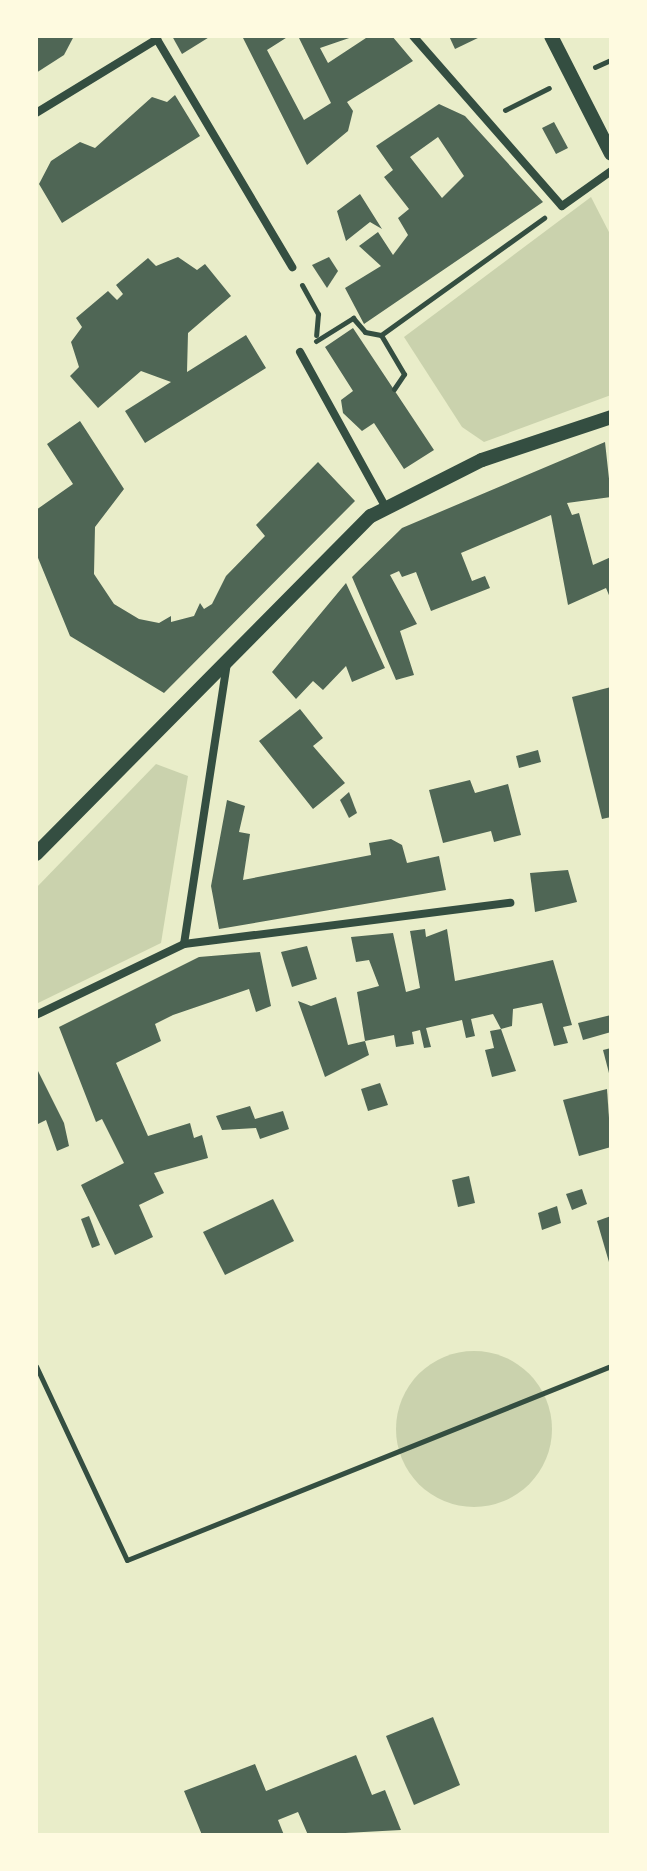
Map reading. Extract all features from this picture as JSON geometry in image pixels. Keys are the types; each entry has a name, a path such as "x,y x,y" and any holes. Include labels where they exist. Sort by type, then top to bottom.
{"street":[{"path":"413,36 562,206 611,171"},
{"path":"551,36 611,154"},
{"path":"36,113 156,38 292,267"},
{"path":"300,352 386,508"},
{"path":"36,854 386,508 482,460 611,417"},
{"path":"184,944 228,661"},
{"path":"36,1015 184,944 510,903"}],"path":[{"path":"486,119 572,77"},
{"path":"300,352 353,318 365,332 381,335 562,206"},
{"path":"292,267 318,314 315,342"},
{"path":"381,335 404,374 394,389"},
{"path":"36,1366 127,1560 611,1366"}],"green space":[{"path":"591,197 611,236 611,395 484,442 462,427 404,337"},
{"path":"156,764 188,776 161,943 36,1004 36,888"},
{"path":"474,1351 504,1357 529,1374 546,1399 552,1429 546,1459 529,1484 504,1501 474,1507 444,1501 419,1484 402,1459 396,1429 402,1399 419,1374 444,1357"}],"building":[{"path":"36,36 74,36 64,55 36,73"},
{"path":"172,36 211,36 182,54"},
{"path":"242,36 289,36 267,50 304,120 331,103 298,36 355,36 320,48 328,63 369,36 392,36 413,61 347,102 353,111 348,131 307,165"},
{"path":"449,36 482,36 455,49"},
{"path":"175,95 200,136 62,223 39,184 51,161 80,142 95,148 152,97 167,102"},
{"path":"439,104 465,116 543,202 364,324 345,288 381,266 359,246 378,232 393,255 408,235 398,218 409,209 384,177 393,170 376,146","holes":["438,137 464,176 442,198 410,157"]},
{"path":"554,122 568,148 556,154 542,128"},
{"path":"360,194 382,229 370,222 346,241 337,211"},
{"path":"178,257 197,270 205,264 231,296 188,333 187,372 246,335 266,368 145,443 125,411 171,382 141,371 98,408 70,376 79,367 71,342 82,327 76,318 108,291 117,300 123,294 116,285 148,258 156,266"},
{"path":"329,257 338,271 327,288 312,265"},
{"path":"353,328 434,450 404,469 374,423 362,431 343,413 341,400 353,391 325,347"},
{"path":"80,421 124,489 95,527 94,574 114,604 139,619 159,623 171,616 171,622 194,616 200,603 204,609 212,604 226,576 265,536 256,525 318,462 355,501 164,693 70,636 36,553 36,510 73,484 47,444"},
{"path":"605,442 611,497 567,503 572,515 579,513 593,565 611,557 611,600 606,588 568,605 551,515 461,553 472,581 485,576 490,588 431,611 416,572 402,577 399,571 390,575 417,624 400,631 414,675 396,680 352,577 402,528"},
{"path":"346,583 385,668 352,682 346,666 323,690 313,681 296,699 272,672"},
{"path":"611,687 611,817 602,819 572,697"},
{"path":"300,709 323,738 313,746 345,783 313,809 259,741"},
{"path":"538,750 541,762 519,768 516,756"},
{"path":"470,780 475,793 508,784 521,835 494,842 491,831 443,843 429,790"},
{"path":"349,792 357,813 349,818 340,800"},
{"path":"227,800 245,806 239,832 250,834 243,880 371,855 369,843 391,839 402,845 407,863 439,856 446,890 219,929 211,886"},
{"path":"568,870 577,902 535,912 530,873"},
{"path":"425,929 426,937 447,929 455,981 553,960 572,1025 563,1027 568,1043 554,1046 542,1003 513,1009 512,1026 501,1029 493,1014 471,1019 475,1036 466,1038 462,1020 426,1028 431,1047 424,1048 420,1030 412,1032 414,1044 396,1047 394,1035 365,1041 357,992 379,986 369,960 356,962 351,937 393,933 406,992 420,988 410,931"},
{"path":"307,946 317,979 292,987 281,952"},
{"path":"260,952 271,1006 256,1012 249,989 173,1015 155,1024 161,1041 116,1063 148,1136 190,1123 194,1138 202,1135 208,1158 154,1173 164,1193 139,1205 153,1237 115,1255 81,1185 124,1163 102,1119 96,1122 59,1027 199,957"},
{"path":"336,997 348,1045 365,1041 369,1055 325,1077 298,1001 311,1006"},
{"path":"611,1015 611,1032 583,1040 578,1023"},
{"path":"501,1029 516,1071 492,1077 485,1050 494,1048 490,1031"},
{"path":"611,1048 611,1076 610,1077 603,1050"},
{"path":"36,1067 64,1123 69,1146 57,1151 46,1120 36,1125"},
{"path":"380,1083 388,1105 368,1111 361,1089"},
{"path":"607,1089 611,1147 579,1156 563,1100"},
{"path":"250,1106 255,1119 283,1111 289,1129 260,1139 256,1128 222,1130 216,1116"},
{"path":"469,1176 475,1203 458,1207 452,1180"},
{"path":"582,1189 587,1204 572,1210 566,1194"},
{"path":"273,1199 294,1241 225,1275 203,1232"},
{"path":"557,1206 561,1223 542,1230 538,1213"},
{"path":"89,1216 100,1245 92,1248 81,1219"},
{"path":"611,1216 611,1269 597,1221"},
{"path":"433,1717 460,1785 414,1805 386,1736"},
{"path":"356,1755 372,1795 385,1790 401,1830 308,1835 298,1812 278,1820 284,1835 202,1835 184,1791 255,1764 266,1791"}]}
